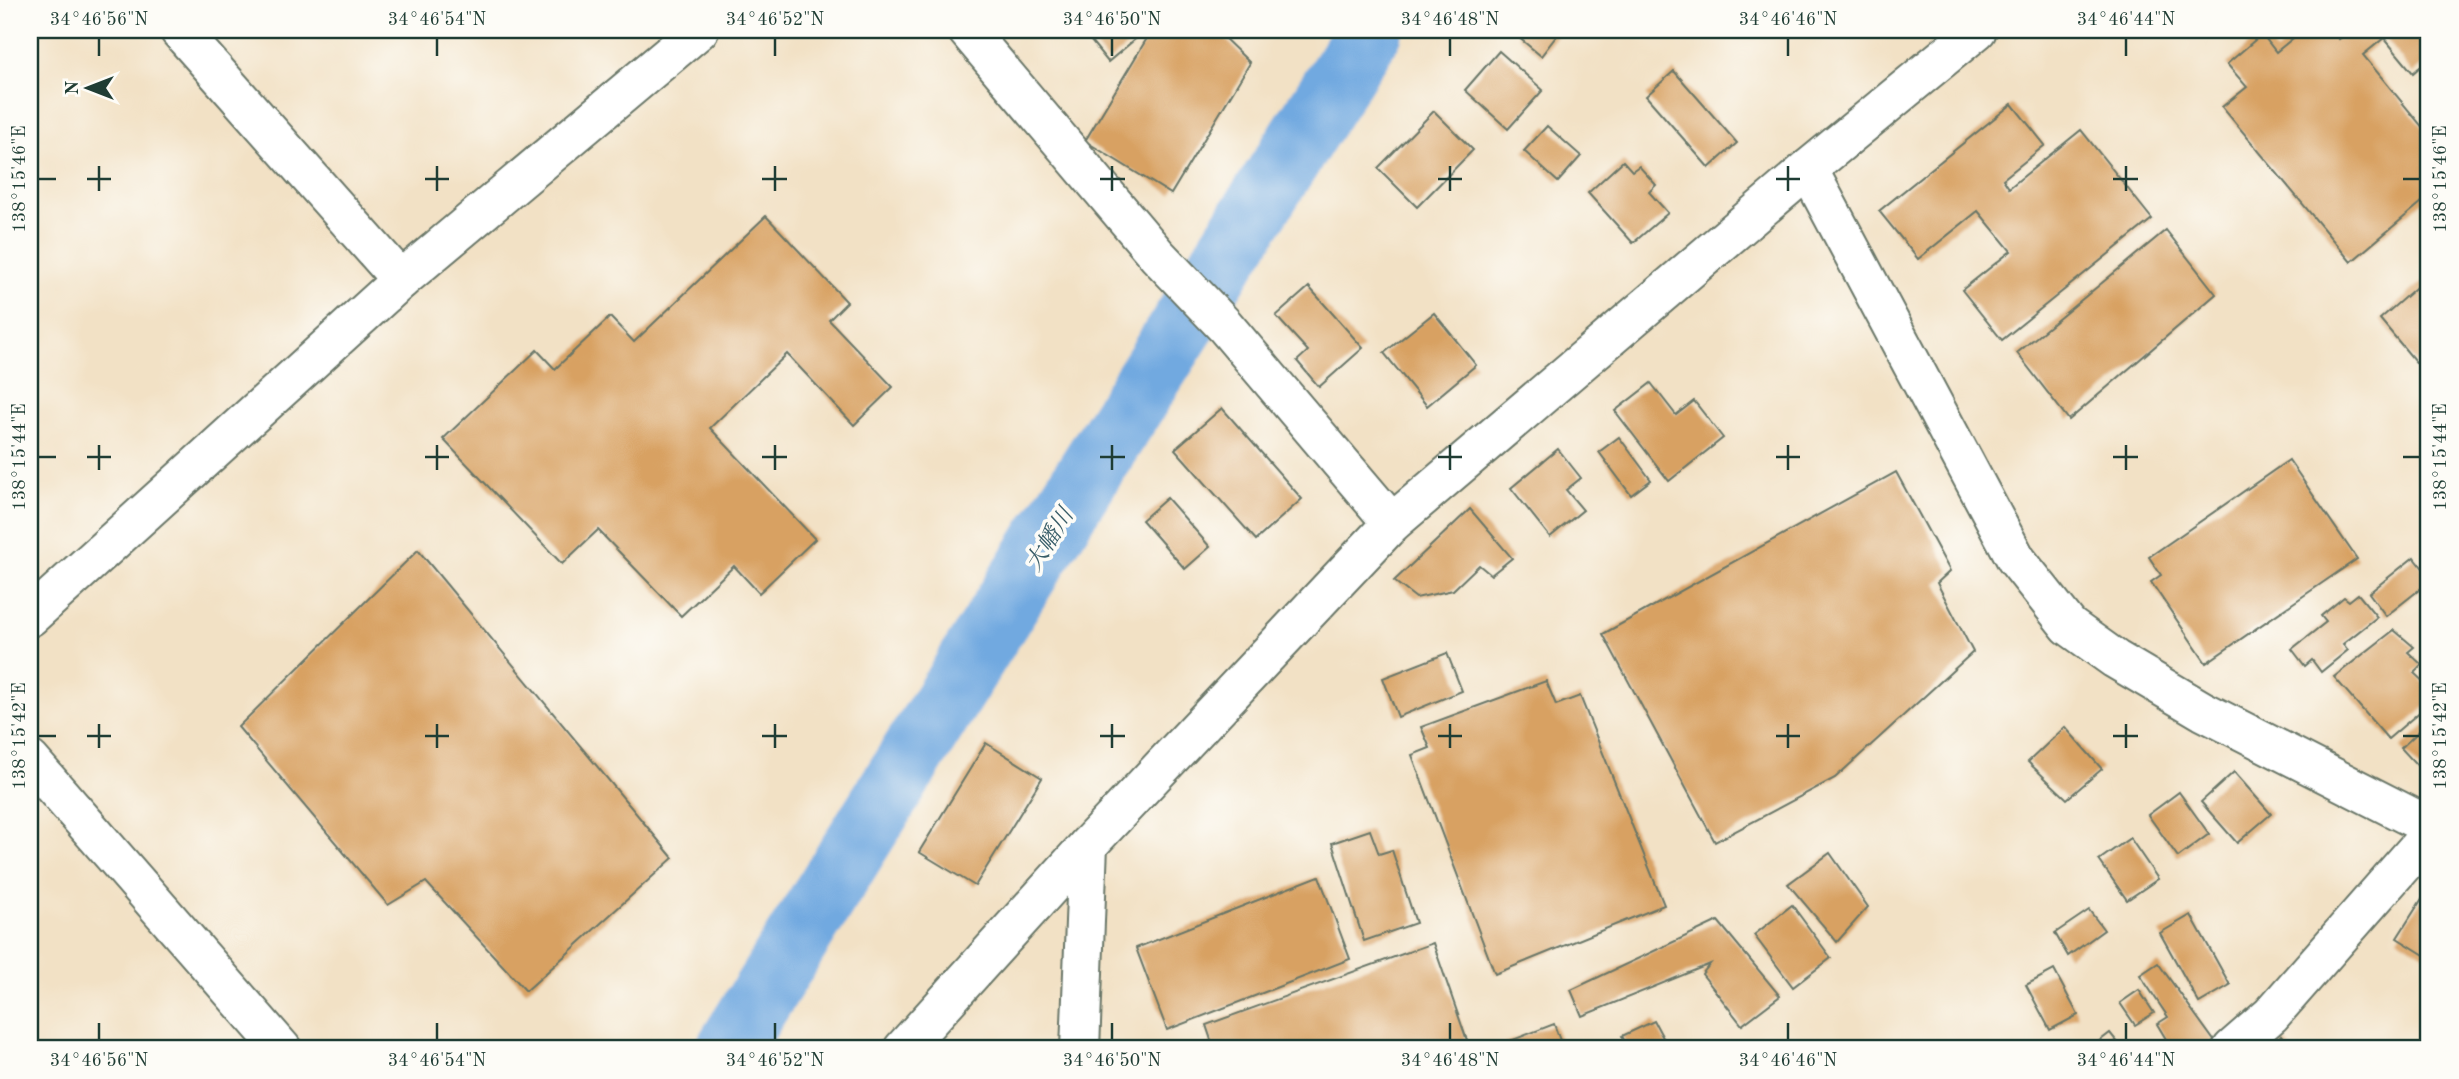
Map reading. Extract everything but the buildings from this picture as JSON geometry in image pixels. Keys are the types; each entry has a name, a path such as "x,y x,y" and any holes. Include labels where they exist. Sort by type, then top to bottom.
{"street":[{"path":"180,30 401,280"},
{"path":"30,617 401,280 699,30"},
{"path":"967,30 1157,255 1225,326 1392,523"},
{"path":"904,1049 1088,845 1392,523 1808,169 1977,30"},
{"path":"1808,169 2016,559 2069,626 2115,659 2203,711 2429,826"},
{"path":"30,760 266,1044"},
{"path":"2232,1049 2272,1015 2429,835"},
{"path":"1080,1049 1088,845"}],"waterway":[{"name":"大幡川","path":"729,1049 1057,523 1370,30"}]}
